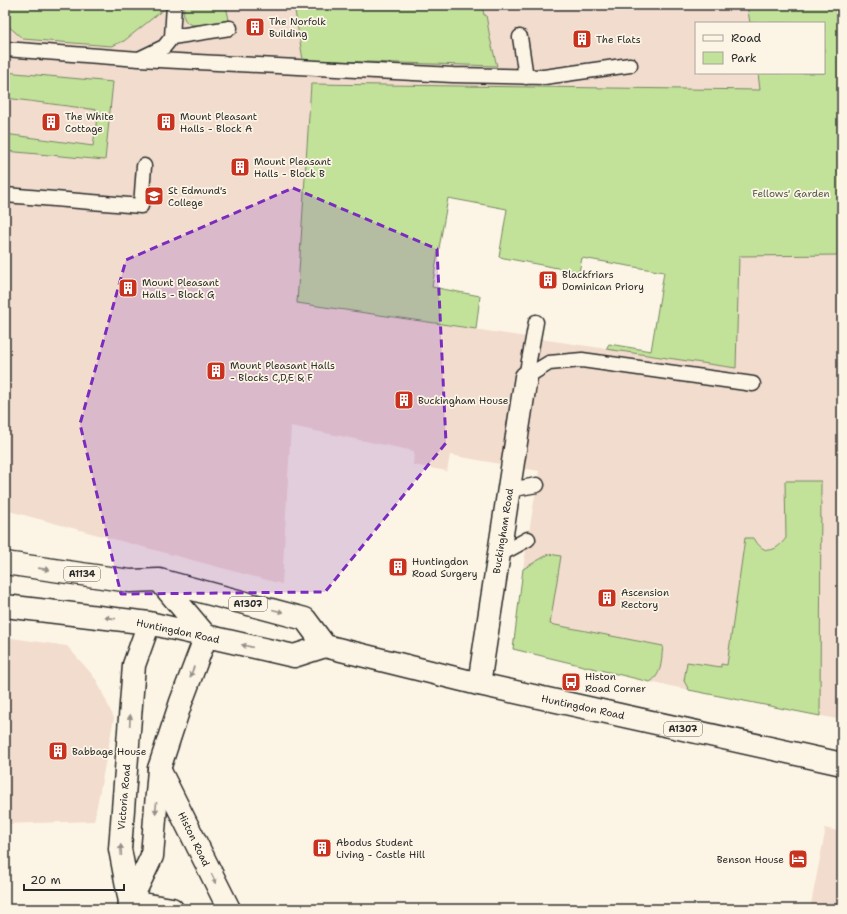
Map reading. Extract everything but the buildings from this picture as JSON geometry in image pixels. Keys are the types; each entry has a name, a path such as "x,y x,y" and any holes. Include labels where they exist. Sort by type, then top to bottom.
{"main road":[{"name":"Buckingham Road","path":"479,684 526,377"},
{"name":"A1134","path":"5,563 130,582 159,580"},
{"name":"A1307","path":"159,580 305,619 325,646"},
{"path":"159,580 206,636 181,702 159,769 152,856 129,906 172,909"},
{"path":"149,623 209,593"},
{"name":"Huntingdon Road","path":"5,606 149,623 294,656 325,646 479,684 842,764"},
{"name":"Victoria Road","path":"129,906 120,849 134,665 149,623"},
{"name":"Histon Road","path":"159,769 229,909"}],"lane":[{"path":"139,59 164,47 172,37 174,5"},
{"path":"172,37 230,28"},
{"path":"520,37 526,77"},
{"path":"5,49 139,59 453,75 526,77 544,77 630,65"},
{"path":"5,195 141,206 144,166"},
{"path":"526,377 536,322"},
{"path":"526,377 549,363 582,360 753,384"},
{"path":"509,490 537,485"},
{"path":"499,555 528,539"}],"highlighted area":[{"path":"293,188 437,249 446,443 325,592 121,594 80,424 126,260"}],"shaded area":[{"path":"5,5 842,5 842,720 650,682 513,649 523,569 539,471 450,455 447,471 413,465 414,451 291,426 282,584 5,510","holes":["311,84 634,89 736,368 298,303"]},
{"name":"Babbage House","path":"5,637 67,646 97,681 114,718 94,821 5,824"},
{"path":"824,828 842,832 842,909 810,909 825,833"}],"green space":[{"path":"5,5 164,5 164,9 124,41 111,46 23,39 5,23"},
{"path":"184,5 226,5 229,20 204,25 192,24 187,22 184,18"},
{"path":"294,5 482,5 484,15 486,15 497,66 303,60"},
{"name":"Fellows' Garden","path":"747,5 842,5 842,255 739,256 736,368 606,349 609,344 651,351 664,272 582,258 579,272 499,257 507,209 448,198 432,287 480,296 476,329 297,303 311,84 760,90 758,74 825,74 825,22 750,22"},
{"path":"5,72 113,82 105,160 5,151 5,134 93,146 98,110 6,98 5,107"},
{"path":"785,481 821,481 820,716 689,690 684,681 687,662 721,667 721,664 727,665 745,538 754,538 761,547 769,550 778,547 786,538"},
{"path":"549,554 561,556 550,624 663,646 661,666 654,679 650,682 513,649 523,569"}],"place":[{"name":"The Norfolk Building","path":"255,27"},
{"name":"The Flats","path":"582,39"},
{"name":"The White Cottage","path":"51,122"},
{"name":"Mount Pleasant Halls - Block A","path":"166,122"},
{"name":"Mount Pleasant Halls - Block B","path":"240,167"},
{"name":"St Edmund's College","path":"154,196"},
{"name":"Blackfriars Dominican Priory","path":"548,280"},
{"name":"Mount Pleasant Halls - Block G","path":"128,288"},
{"name":"Mount Pleasant Halls - Blocks C,D,E & F","path":"216,371"},
{"name":"Buckingham House","path":"404,400"},
{"name":"Huntingdon Road Surgery","path":"398,567"},
{"name":"Ascension Rectory","path":"607,598"},
{"name":"Histon Road Corner","path":"571,682"},
{"name":"Babbage House","path":"58,751"},
{"name":"Abodus Student Living - Castle Hill","path":"322,848"},
{"name":"Benson House","path":"798,859"}]}
